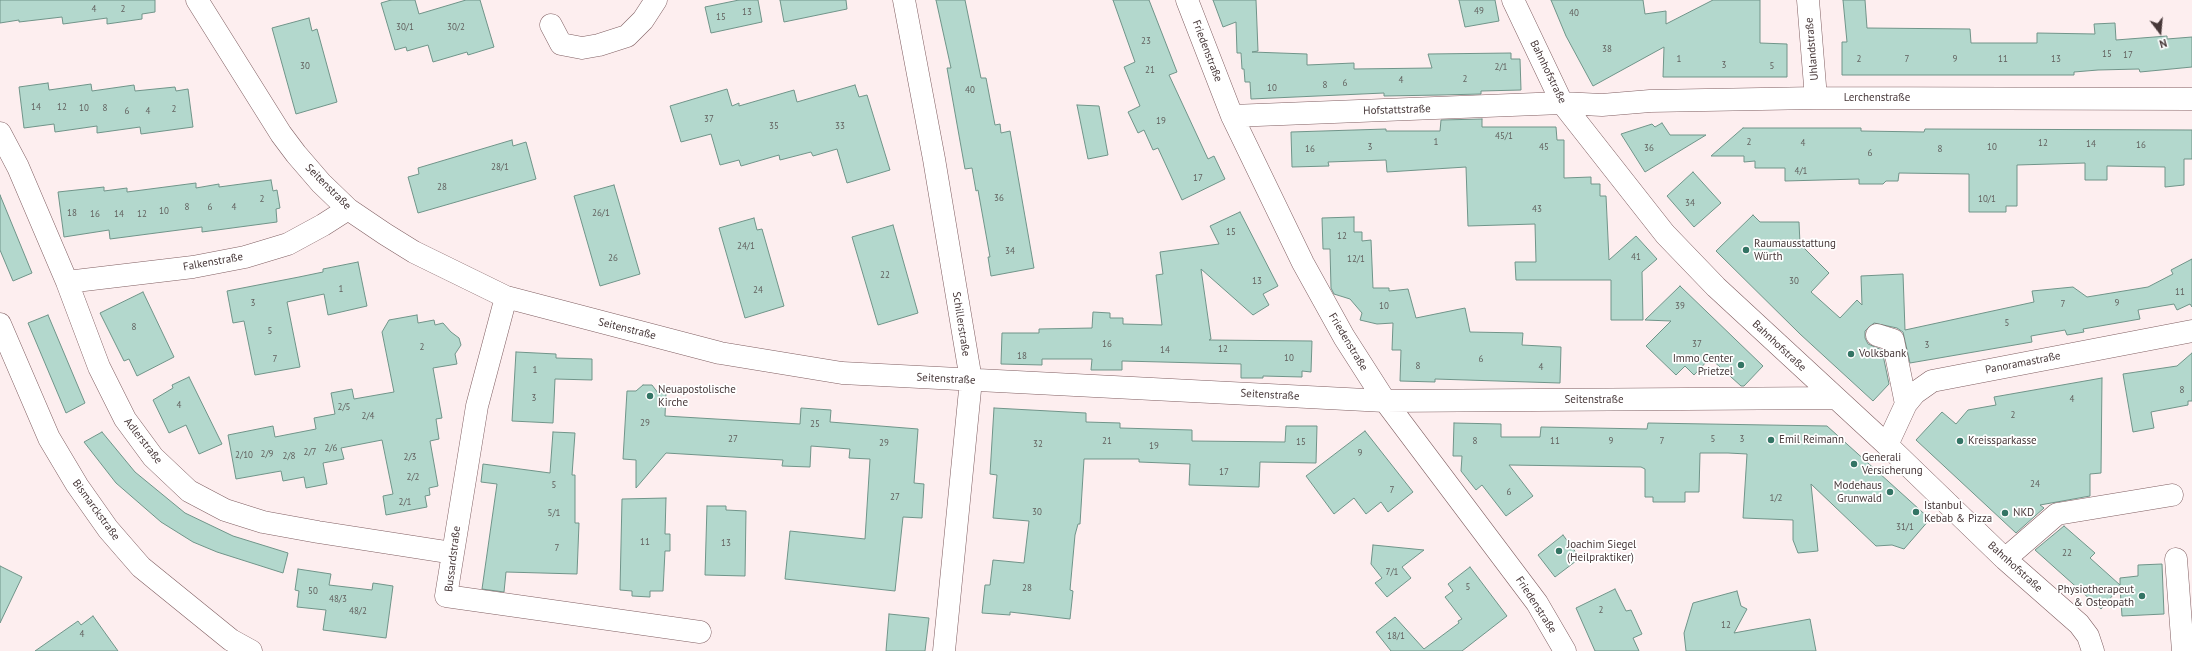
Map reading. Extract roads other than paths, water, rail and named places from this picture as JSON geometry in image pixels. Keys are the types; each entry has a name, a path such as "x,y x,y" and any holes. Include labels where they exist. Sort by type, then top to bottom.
{"street":[{"name":"Seitenstraße","path":"197,0 281,134 321,183 348,209 414,252 506,297 720,353 842,373 1385,401 1835,398"},
{"path":"551,25 561,44 582,48 599,45 627,36 643,20 656,0"},
{"name":"Schillerstraße","path":"904,0 934,159 971,380 944,651"},
{"name":"Friedenstraße","path":"1187,0 1232,116 1303,263 1344,337 1385,401 1537,603 1565,651"},
{"name":"Bahnhofstraße","path":"1513,0 1562,104 1664,234 1716,287 1887,445 2005,559 2079,624 2088,636 2093,651"},
{"name":"Uhlandstraße","path":"1808,0 1816,98"},
{"name":"Lerchenstraße","path":"1562,104 1602,105 1650,101 1816,98 2192,99"},
{"name":"Hofstattstraße","path":"1232,116 1562,104"},
{"name":"Adlerstraße","path":"0,133 18,167 67,282 99,367 125,419 153,457 189,491 225,510 263,522 453,553"},
{"name":"Falkenstraße","path":"67,282 193,267 245,257 288,244 323,226 348,209"},
{"name":"Bussardstraße","path":"506,297 477,406 446,596 700,632"},
{"name":"Bismarckstraße","path":"0,324 49,438 76,485 108,529 141,567 231,640 250,651"},
{"name":"Panoramastraße","path":"1887,445 1906,404 1915,393 1932,381 2192,331"},
{"path":"1877,335 1893,340 1906,404"},
{"path":"2005,559 2057,514 2172,495"},
{"path":"2176,558 2183,651"}],"place":[{"name":"Raumausstattung Würth","path":"1746,250"},
{"name":"Volksbank","path":"1851,354"},
{"name":"Immo Center Prietzel","path":"1741,365"},
{"name":"Neuapostolische Kirche","path":"650,396"},
{"name":"Emil Reimann","path":"1771,440"},
{"name":"Kreissparkasse","path":"1960,441"},
{"name":"Generali Versicherung","path":"1854,464"},
{"name":"Modehaus Grunwald","path":"1890,492"},
{"name":"Istanbul Kebab & Pizza","path":"1916,512"},
{"name":"NKD","path":"2005,513"},
{"name":"Joachim Siegel (Heilpraktiker)","path":"1559,551"},
{"name":"Physiotherapeut & Osteopath","path":"2142,596"}]}
